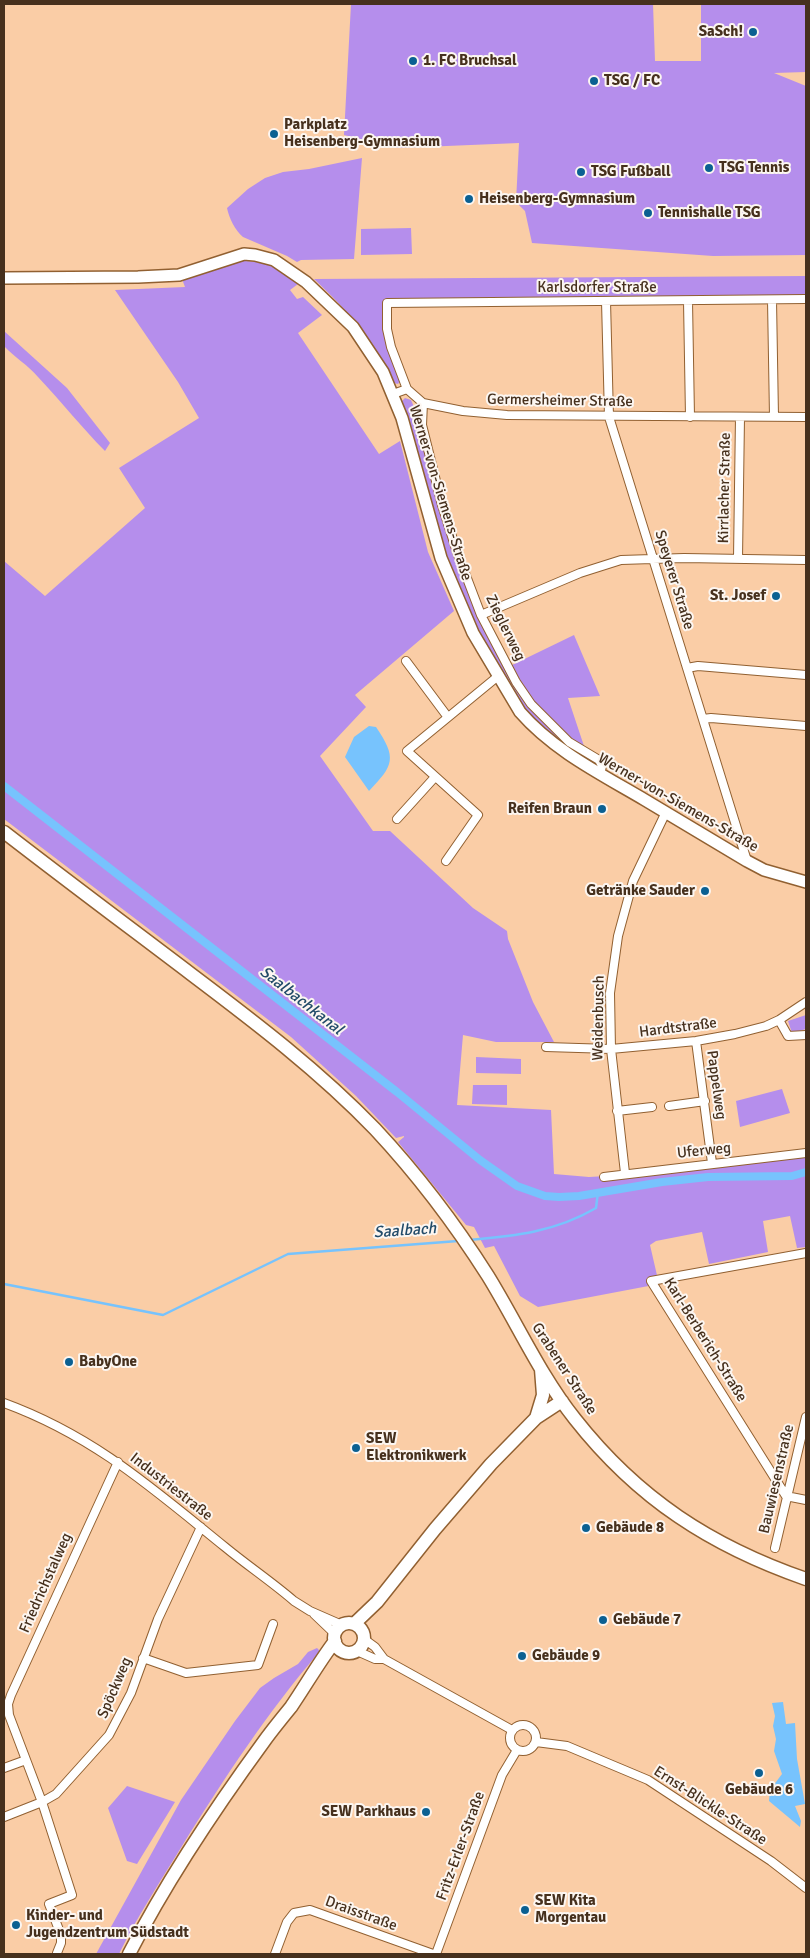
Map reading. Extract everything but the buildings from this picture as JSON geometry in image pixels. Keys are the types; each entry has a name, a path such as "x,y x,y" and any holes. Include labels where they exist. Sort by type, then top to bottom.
{"main road":[{"name":"Werner-von-Siemens-Straße","path":"4,278 179,275 190,273 234,256 255,255 274,260 295,273 320,293 341,314 376,360 393,394 409,440 441,558 473,633 497,677 529,723 563,752 747,861 764,870 806,882"},
{"name":"Grabener Straße","path":"4,832 268,1032 345,1098 406,1164 458,1232 488,1276 562,1401 588,1435 633,1481 690,1526 726,1546 771,1567 806,1580"},
{"path":"536,1418 542,1395 541,1367"},
{"path":"129,1954 183,1860 229,1790 314,1673 377,1602 456,1504 491,1464 536,1418 562,1401"},
{"path":"348,1635 348,1653 357,1651"}],"street":[{"name":"Karlsdorfer Straße","path":"387,303 806,299"},
{"path":"772,300 774,417"},
{"name":"Speyerer Straße","path":"606,301 609,417 747,861"},
{"path":"688,301 690,416"},
{"name":"Germersheimer Straße","path":"387,303 387,329 391,346 407,389 423,403 442,408 485,414 609,417 806,417"},
{"path":"393,394 407,389"},
{"name":"Zieglerweg","path":"423,403 422,425 442,505 457,552 481,615 516,682 526,697 569,742 599,760 602,766 600,774"},
{"name":"Kirrlacher Straße","path":"738,558 740,417"},
{"path":"481,615 600,565 621,560 653,558 806,560"},
{"path":"406,661 447,716"},
{"path":"687,668 698,666 806,676"},
{"path":"446,861 478,815 407,751 447,716 497,677"},
{"path":"703,719 711,718 806,726"},
{"path":"397,819 435,777"},
{"name":"Weidenbusch","path":"625,1173 610,1049 610,993 618,936 634,881 666,812"},
{"name":"Hardtstraße","path":"546,1047 610,1049 696,1041 766,1026 779,1020 806,1002"},
{"path":"779,1020 788,1036 806,1035"},
{"name":"Pappelweg","path":"696,1041 712,1163"},
{"path":"669,1106 704,1101"},
{"path":"617,1111 652,1107"},
{"name":"Uferweg","path":"604,1177 806,1153"},
{"name":"Karl-Berberich-Straße","path":"786,1496 651,1281 806,1253"},
{"name":"Industriestraße","path":"4,1403 26,1411 73,1434 118,1462 254,1571 310,1611 348,1635"},
{"name":"Bauwiesenstraße","path":"775,1548 806,1417"},
{"name":"Friedrichstalweg","path":"56,1953 61,1943 61,1935 49,1904 72,1895 42,1802 9,1715 8,1704 118,1462"},
{"path":"786,1496 806,1500"},
{"name":"Spöckweg","path":"4,1817 42,1802 56,1794 109,1734 131,1693 158,1619 201,1527"},
{"path":"143,1658 186,1673 258,1665 273,1624"},
{"path":"348,1635 375,1647 384,1659 512,1730"},
{"path":"357,1651 375,1659 384,1659"},
{"path":"520,1725 529,1726 536,1734 536,1742 528,1751 517,1750 509,1741 512,1730 520,1725"},
{"name":"Ernst-Blickle-Straße","path":"536,1742 567,1746 648,1780 771,1861 806,1888"},
{"name":"Fritz-Erler-Straße","path":"436,1954 502,1775 517,1750"},
{"path":"4,1768 26,1760"},
{"name":"Draisstraße","path":"275,1954 288,1922 294,1913 310,1910 432,1954"}],"shaded area":[{"path":"351,4 653,4 655,61 701,61 701,4 806,4 806,72 774,73 806,86 806,255 713,256 532,243 525,211 516,202 519,143 398,148 344,135"},
{"path":"362,158 354,259 301,260 297,262 243,237 231,220 227,208 248,189 265,178 283,172 309,169"},
{"path":"411,228 412,254 361,255 361,229"},
{"path":"240,261 257,262 271,266 298,284 290,290 297,299 303,297 322,315 298,333 379,454 400,441 428,552 454,611 355,695 366,707 320,756 373,831 390,831 473,908 507,931 508,939 533,1002 554,1042 496,1042 463,1035 457,1105 551,1110 554,1174 589,1177 624,1175 806,1156 806,1247 797,1248 790,1216 763,1221 768,1252 709,1264 702,1232 656,1241 650,1245 659,1284 538,1307 520,1296 494,1246 485,1248 474,1227 466,1225 398,1142 404,1136 396,1138 356,1096 291,1037 4,819 4,561 45,596 145,508 119,468 199,418 178,382 115,290 185,287 182,279"},
{"path":"806,276 806,296 384,300 385,331 392,360 401,379 398,384 394,383 378,353 359,327 314,279"},
{"path":"4,331 67,388 110,443 105,451 34,373 4,346"},
{"path":"405,398 411,400 422,425 457,552 508,667 574,635 600,696 568,698 586,752 599,760 600,774 529,723 497,677 441,558 409,440 402,401"},
{"path":"806,1015 806,1029 792,1033 788,1021"},
{"path":"476,1057 521,1059 521,1074 476,1073"},
{"path":"473,1085 507,1085 507,1105 472,1104"},
{"path":"782,1089 790,1113 740,1127 736,1101"},
{"path":"317,1648 320,1651 264,1722 214,1795 149,1900 119,1954 96,1954 181,1800 235,1721 260,1688 298,1664 308,1652"},
{"path":"127,1786 175,1802 137,1864 127,1861 108,1808"}],"water":[{"path":"369,726 376,727 383,738 390,754 390,761 384,774 369,791 345,757 354,737"},
{"path":"783,1702 786,1724 795,1723 797,1759 805,1804 795,1806 801,1821 800,1827 769,1801 770,1790 782,1774 774,1751 776,1739 773,1726 775,1716 772,1703"}],"waterway":[{"name":"Saalbachkanal","path":"4,786 397,1092 480,1160 517,1186 545,1196 559,1197 579,1196 662,1182 708,1177 792,1176 806,1172"},
{"name":"Saalbach","path":"469,1240 534,1232 565,1223 596,1208 598,1192"},
{"name":"Saalbach","path":"4,1284 163,1315 288,1254 458,1241"}],"place":[{"name":"SaSch!","path":"753,32"},
{"name":"1. FC Bruchsal","path":"413,61"},
{"name":"TSG / FC","path":"594,81"},
{"name":"Parkplatz Heisenberg-Gymnasium","path":"274,134"},
{"name":"TSG Tennis","path":"709,168"},
{"name":"TSG Fußball","path":"581,172"},
{"name":"Heisenberg-Gymnasium","path":"469,199"},
{"name":"Tennishalle TSG","path":"648,213"},
{"name":"St. Josef","path":"776,596"},
{"name":"Reifen Braun","path":"602,809"},
{"name":"Getränke Sauder","path":"705,891"},
{"name":"BabyOne","path":"69,1362"},
{"name":"SEW Elektronikwerk","path":"356,1448"},
{"name":"Gebäude 8","path":"586,1528"},
{"name":"Gebäude 7","path":"603,1620"},
{"name":"Gebäude 9","path":"522,1656"},
{"name":"Gebäude 6","path":"759,1773"},
{"name":"SEW Parkhaus","path":"426,1812"},
{"name":"SEW Kita Morgentau","path":"525,1910"},
{"name":"Kinder- und Jugendzentrum Südstadt","path":"16,1925"}]}
